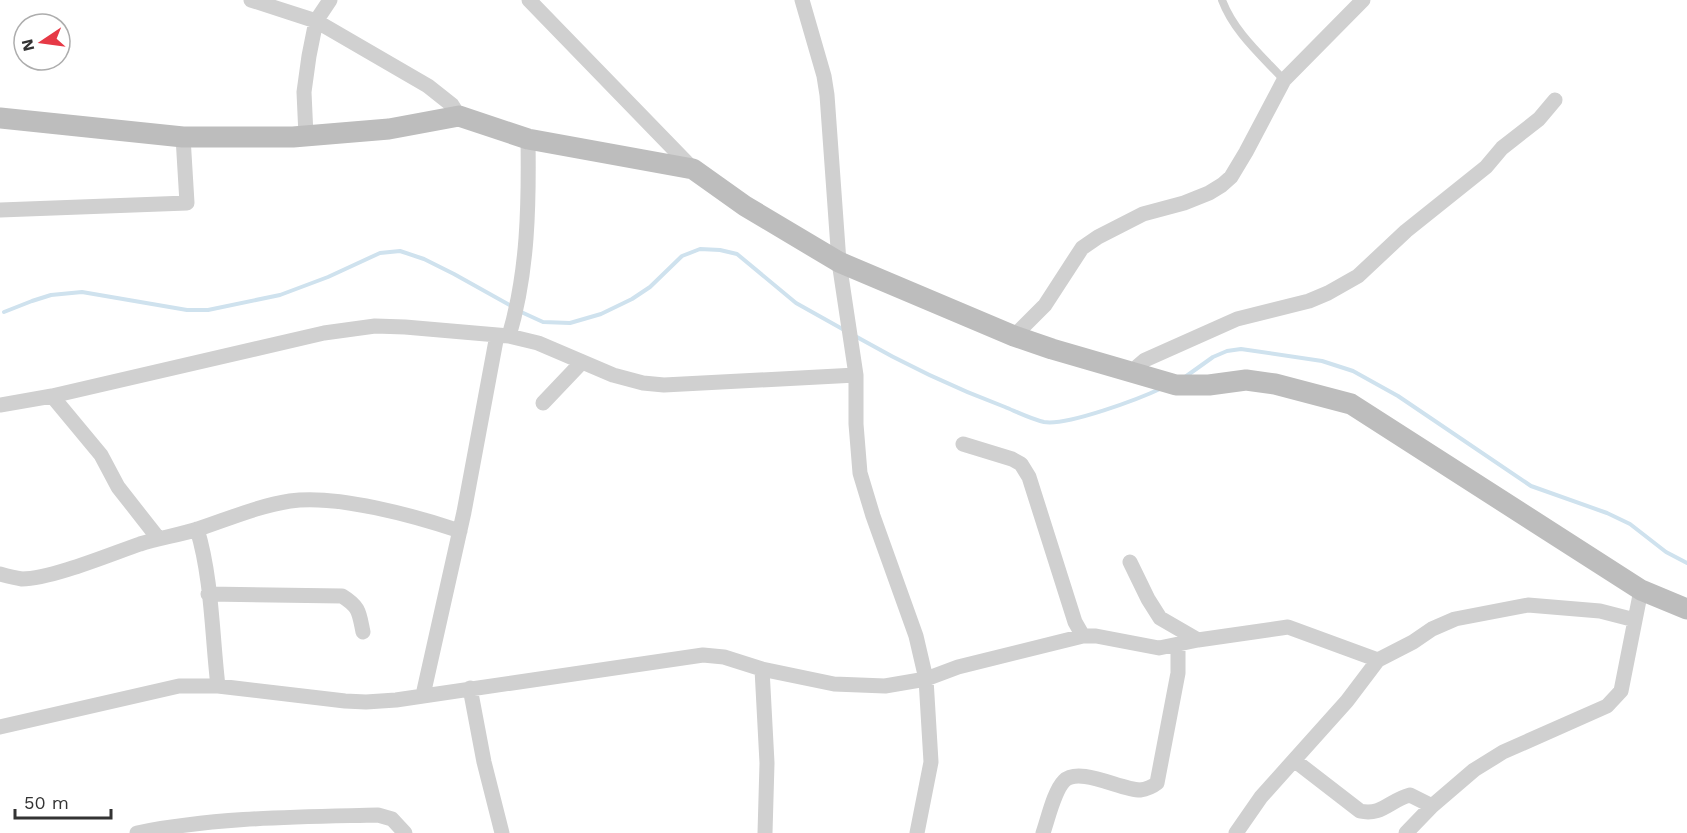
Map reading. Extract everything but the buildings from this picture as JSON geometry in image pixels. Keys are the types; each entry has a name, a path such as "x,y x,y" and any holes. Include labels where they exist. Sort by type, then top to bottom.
{"street":[{"path":"251,0 316,21 428,86 452,105 459,116"},
{"path":"306,136 304,92 309,56 316,21 330,0"},
{"path":"529,0 693,169 745,206 839,262 1014,336 1138,375 1176,385 1209,385 1246,380 1275,384 1351,404 1641,590 1687,609"},
{"path":"802,0 824,76 839,262 856,375 856,424 860,473 915,636 926,679 931,762 916,833"},
{"path":"1014,336 1045,305 1072,262 1082,248 1090,242 1143,214 1184,203 1209,193 1231,177 1264,121 1275,93 1284,80 1363,0"},
{"path":"1138,375 1137,366 1145,360 1224,324 1254,314 1309,301 1358,276 1406,231 1486,167 1502,148 1539,119 1555,100"},
{"path":"0,118 183,137 306,136 390,129 459,116 528,139 693,169"},
{"path":"0,210 187,203 183,137"},
{"path":"423,695 503,336 515,317 520,297 527,222 528,139"},
{"path":"0,405 52,396 324,333 375,326 503,336 538,343 633,381 664,385 856,375"},
{"path":"543,403 582,362"},
{"path":"52,396 100,455 118,487 158,538"},
{"path":"963,444 1021,464 1029,477 1075,622 1083,636"},
{"path":"0,574 23,579 58,572 158,538 291,501 314,500 348,503 423,519 459,531"},
{"path":"197,529 208,594 218,686"},
{"path":"1130,562 1160,618 1198,640"},
{"path":"1406,833 1432,806 1474,770 1503,753 1607,706 1621,691 1641,590"},
{"path":"208,594 342,596 358,609 363,632"},
{"path":"1236,833 1261,797 1347,701 1378,660 1413,642 1432,629 1455,619 1528,605 1600,611 1635,620"},
{"path":"0,727 179,686 218,686 366,702 703,655 724,657 762,669 834,684 885,686 926,679 958,666 1083,636 1096,636 1159,648 1287,627 1378,660"},
{"path":"1043,833 1063,782 1071,777 1082,776 1139,790 1150,788 1157,783 1178,673 1178,645"},
{"path":"762,669 767,764 765,833"},
{"path":"470,688 484,762 502,833"},
{"path":"1294,760 1360,811 1370,813 1380,810 1401,797 1410,795 1432,806"},
{"path":"137,833 160,828 241,819 378,814 392,819 405,833"}],"lane":[{"path":"1222,0 1241,34 1284,80"}],"waterway":[{"path":"519,311 543,322 570,323 601,314 632,299 650,287 682,256 700,249 720,250 737,254 796,303 846,331"},
{"path":"4,312 51,295 82,292 187,310 208,310 280,295 328,277 380,253 400,251 424,259 513,307"},
{"path":"855,336 948,383 1044,422 1085,416 1121,405 1162,388"},
{"path":"1185,377 1213,357 1227,351 1241,349 1322,361 1353,371 1398,396 1531,486 1607,513 1630,524 1666,552 1687,563"}]}
